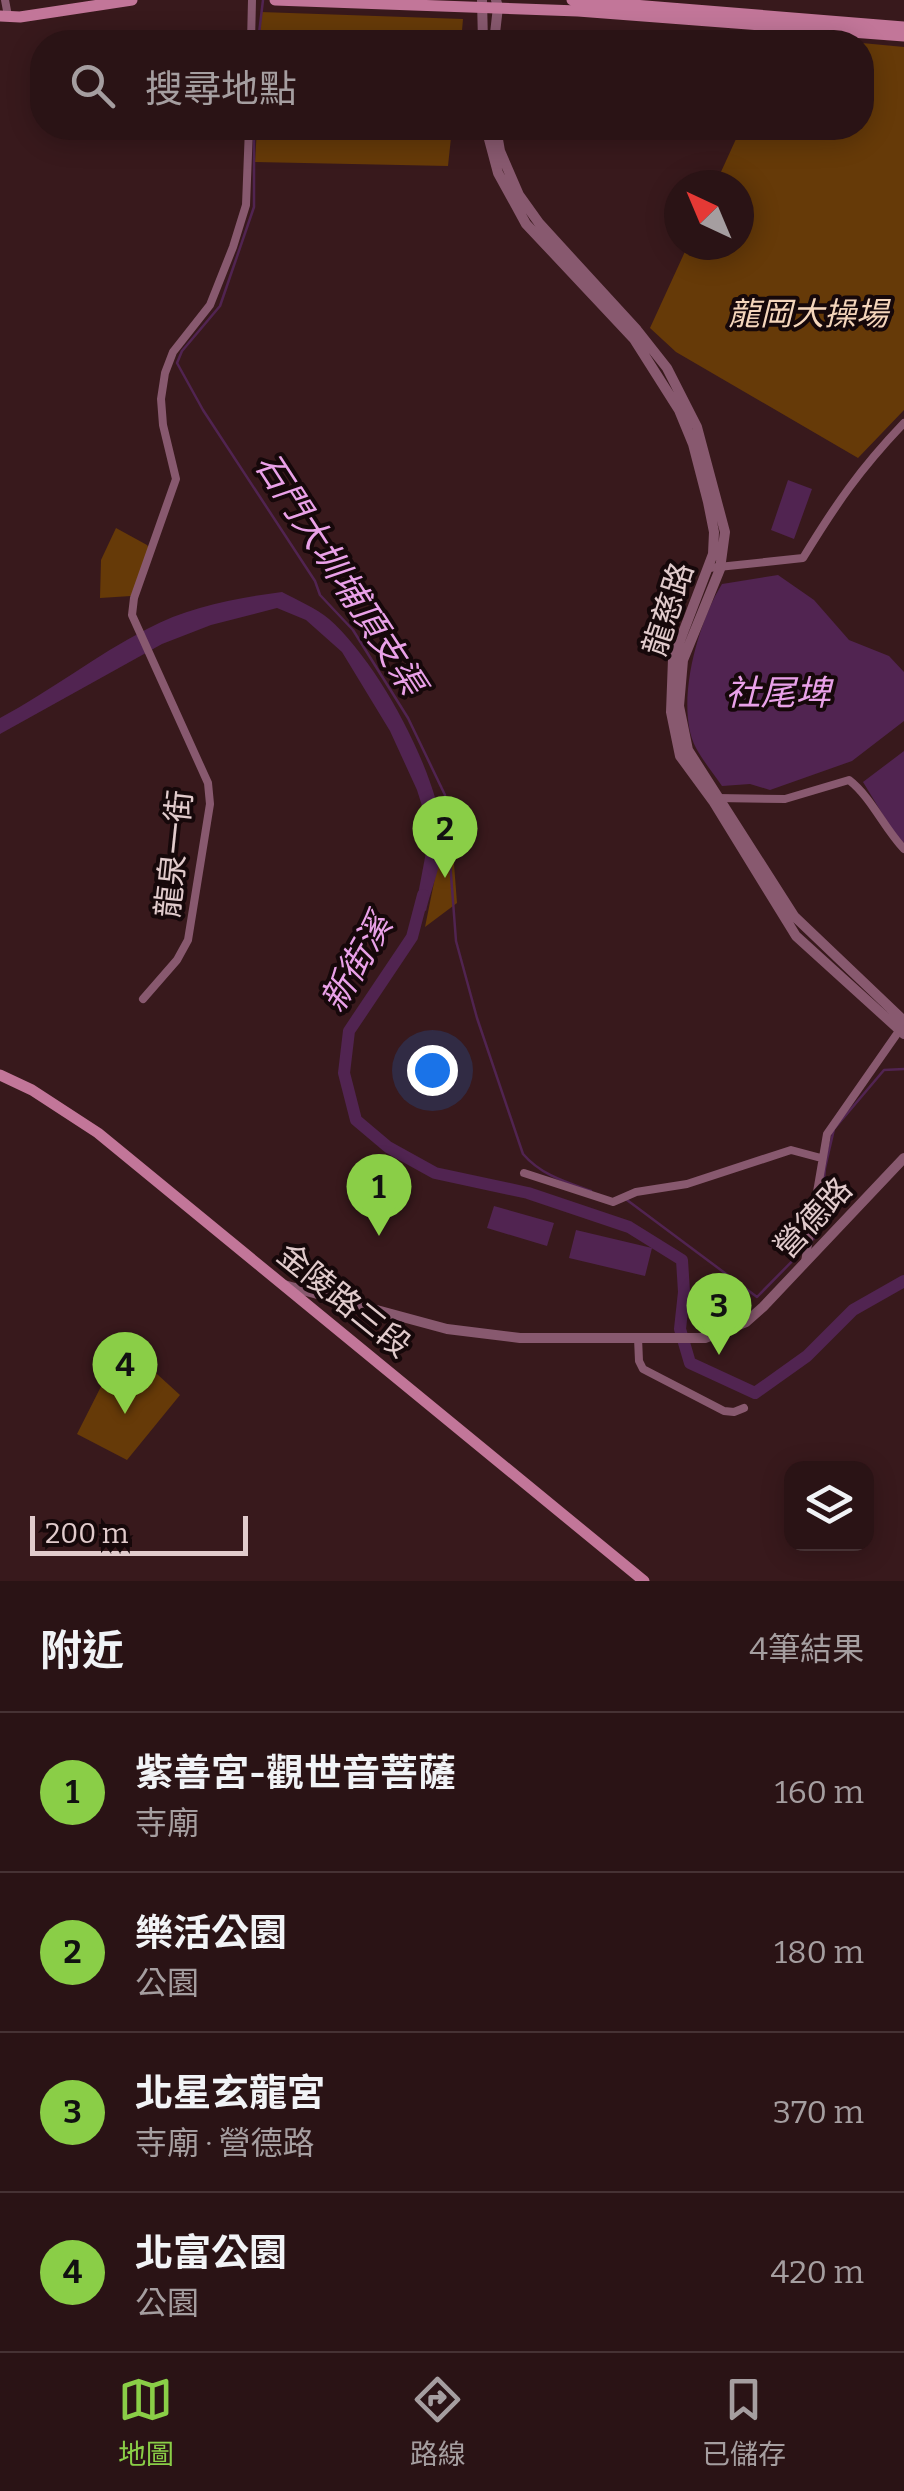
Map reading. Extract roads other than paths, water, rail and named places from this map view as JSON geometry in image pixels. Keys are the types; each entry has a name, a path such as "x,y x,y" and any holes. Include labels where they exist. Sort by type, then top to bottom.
{"main road":[{"path":"4,16 132,0"},
{"path":"275,0 482,3 828,30"},
{"path":"572,0 904,27"},
{"path":"874,34 904,36"},
{"name":"金陵路三段","path":"0,1075 32,1090 98,1133 644,1581"}],"street":[{"path":"4,16 5,0"},
{"path":"251,30 252,0"},
{"path":"482,3 483,30"},
{"path":"495,30 497,4"},
{"name":"龍泉一街","path":"144,999 178,960 188,940 210,804 206,774 132,615 134,598 176,479 160,399 165,373 173,352 210,305 233,247 246,205 249,140"},
{"name":"龍慈路","path":"489,140 498,173 526,224 634,340 656,371 686,427 710,485"},
{"name":"龍慈路","path":"498,140 510,175 539,223 667,368 697,427 710,485 715,568 673,660 672,731 680,756 717,798 796,936 903,1025"},
{"path":"715,568 803,558 823,521 861,468 904,423"},
{"path":"717,798 785,799 849,780 904,849"},
{"path":"805,1262 827,1134 903,1025"},
{"path":"524,1173 613,1202 636,1192 687,1184 792,1150 822,1158"},
{"name":"營德路","path":"638,1338 705,1338 746,1322 904,1158"},
{"path":"278,1283 447,1329 520,1338 638,1338 638,1361 643,1369 724,1411 744,1408"}],"water":[{"path":"788,480 812,489 794,539 771,530"},
{"name":"社尾埤","path":"778,575 814,600 849,640 889,656 904,672 904,721 852,761 770,790 750,784 722,786 696,748 690,730 688,688 697,642 722,584"},
{"name":"新街溪","path":"282,592 324,615 348,638 385,689 417,750 430,781 443,836 426,911 416,905 430,831 417,790 390,731 342,652 306,620 277,608 211,625 162,644 0,734 0,718 147,629 213,604"},
{"name":"社尾埤","path":"904,751 904,843 897,838 863,782"},
{"path":"494,1206 554,1223 547,1246 487,1228"},
{"path":"576,1230 652,1248 645,1276 569,1258"}],"waterway":[{"name":"石門大圳埔頂支渠","path":"259,30 263,0"},
{"name":"石門大圳埔頂支渠","path":"254,140 254,207 220,306 182,351 177,363 203,410 315,581 320,595 353,630 408,718 445,795 456,941 477,1018 523,1154 546,1173 591,1191"},
{"name":"新街溪","path":"423,895 412,937 349,1031 344,1073 356,1120 388,1147 435,1173 528,1193 629,1227 682,1260 680,1329 690,1363 755,1393 807,1356 853,1310 904,1281"},
{"name":"石門大圳埔頂支渠","path":"811,1241 819,1233 825,1168 834,1129 884,1070 904,1069"},
{"name":"石門大圳埔頂支渠","path":"627,1200 757,1297 806,1247"}],"place":[{"name":"樂活公園","path":"445,878"},
{"name":"紫善宮-觀世音菩薩","path":"379,1236"},
{"name":"北星玄龍宮","path":"719,1355"},
{"name":"北富公園","path":"125,1414"}],"park label":[{"name":"龍岡大操場","path":"808,314"}]}
